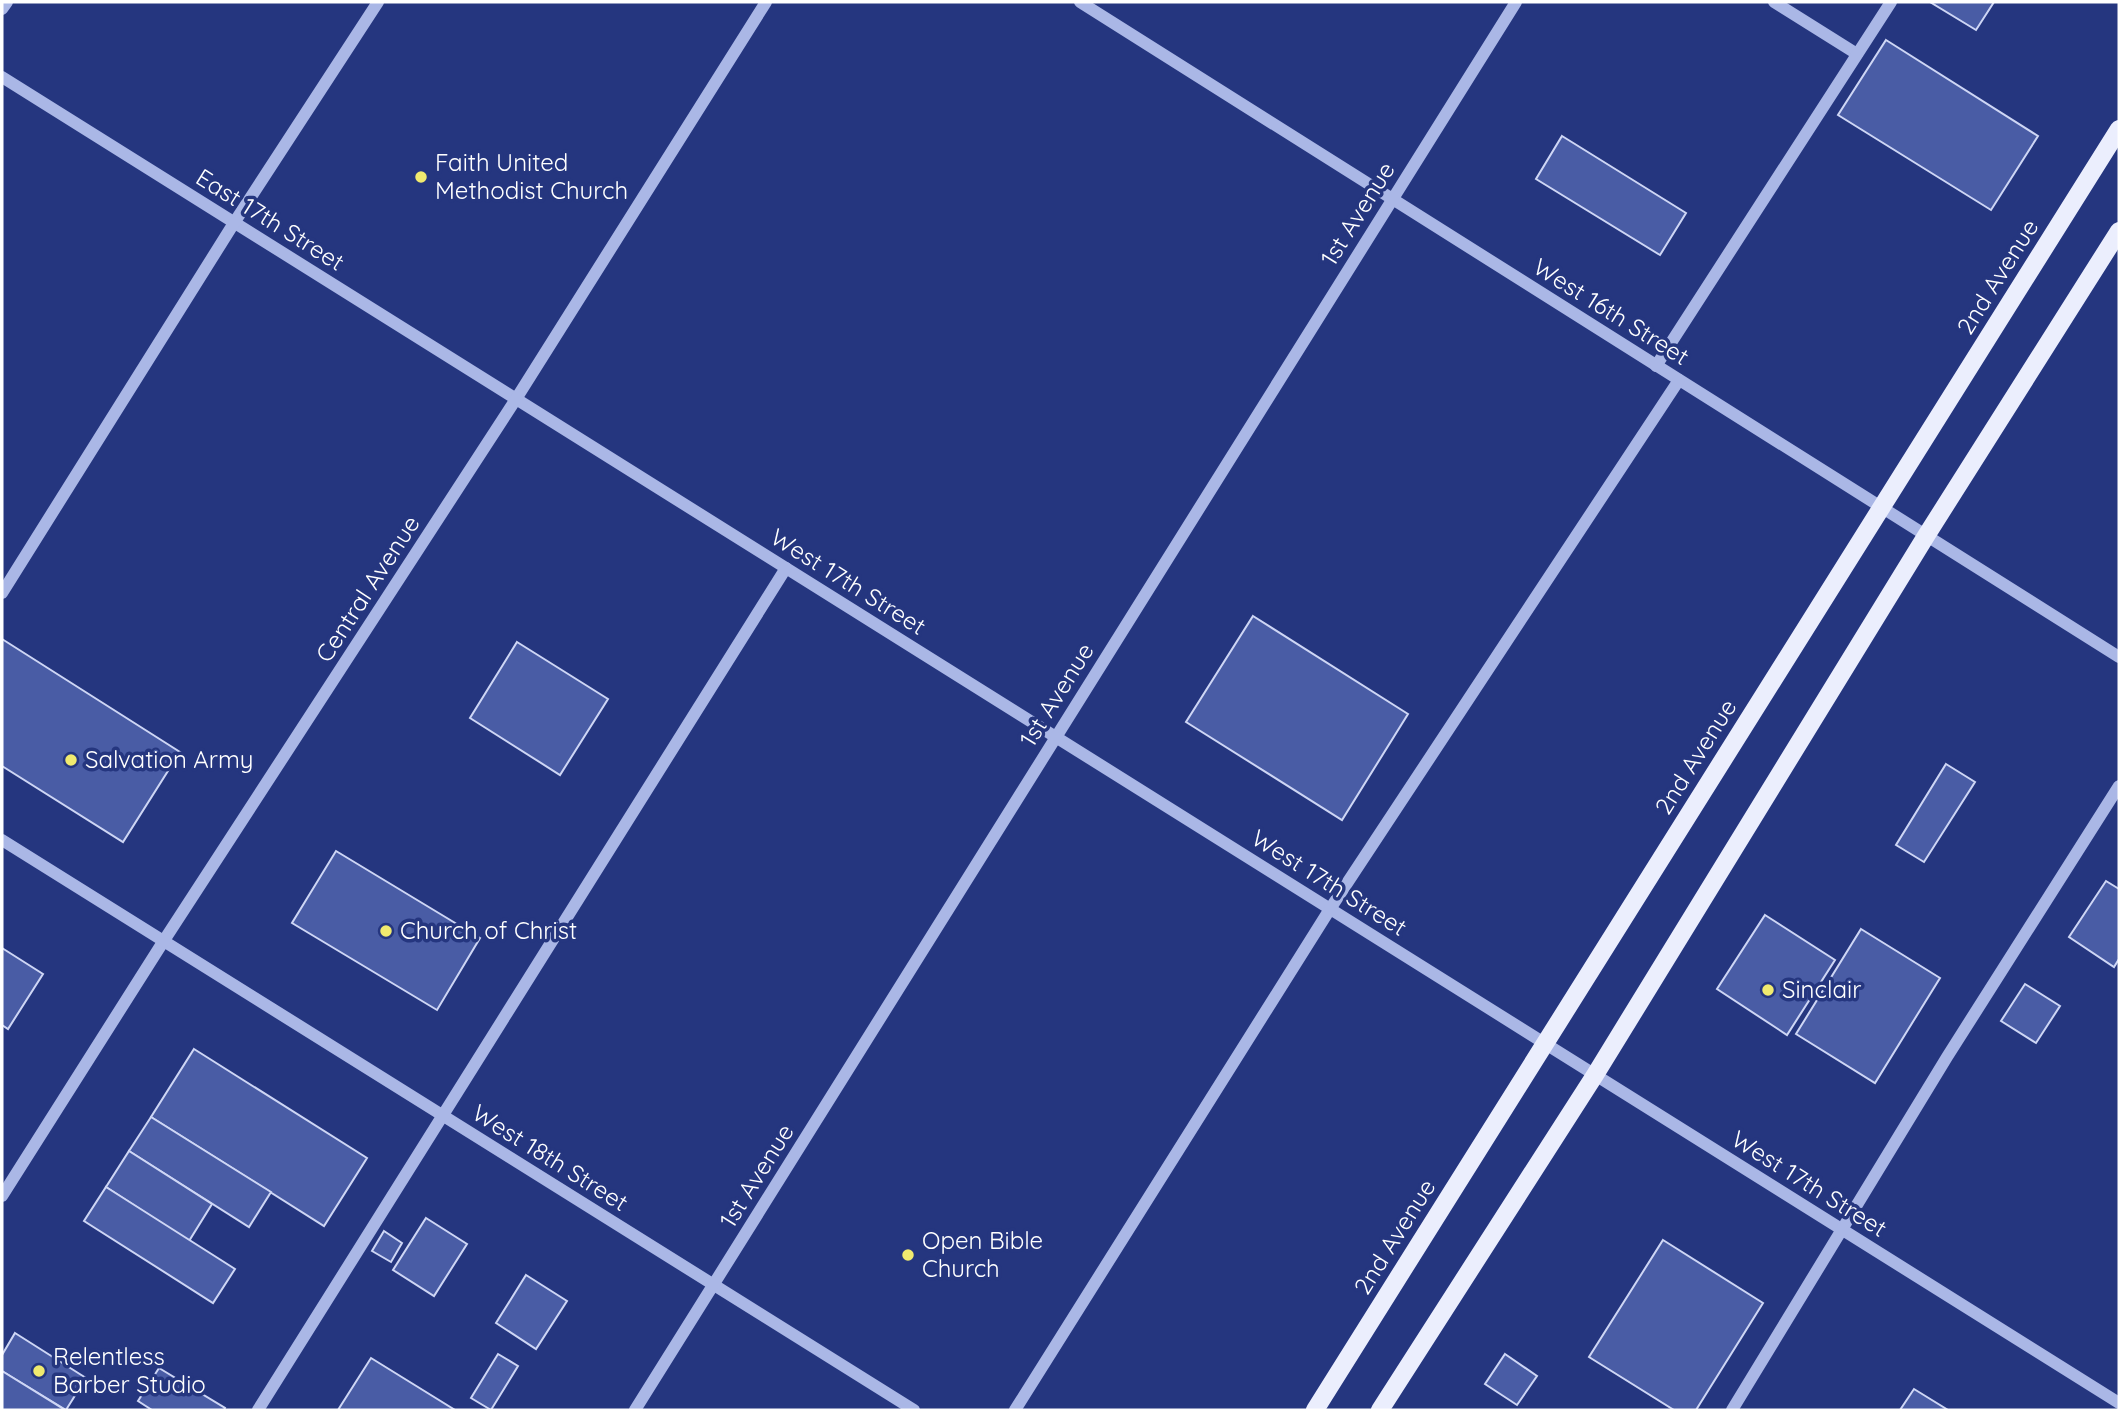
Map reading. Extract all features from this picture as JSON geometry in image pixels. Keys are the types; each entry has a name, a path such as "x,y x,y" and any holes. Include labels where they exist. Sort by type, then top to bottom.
{"main road":[{"name":"2nd Avenue","path":"1315,1410 2119,130"},
{"path":"1380,1410 1595,1075 1926,536 2119,230"}],"street":[{"path":"2,9 6,2"},
{"path":"2,593 234,223 378,2"},
{"name":"Central Avenue","path":"2,1196 163,942 516,399 766,2"},
{"name":"West 16th Street","path":"1080,2 2119,657"},
{"name":"1st Avenue","path":"635,1410 1516,2"},
{"path":"1774,2 1857,54"},
{"path":"1656,366 1891,2"},
{"name":"East 17th Street","path":"2,77 516,399"},
{"path":"1015,1410 1330,909 1679,380"},
{"name":"West 17th Street","path":"516,399 2119,1403"},
{"path":"258,1410 786,568"},
{"path":"1732,1410 1947,1057 2119,786"},
{"name":"West 18th Street","path":"2,840 914,1410"}],"building":[{"path":"1930,2 1994,2 1976,30"},
{"path":"1886,40 2038,136 1991,210 1838,115"},
{"path":"1562,136 1686,213 1660,255 1536,179"},
{"path":"1253,616 1408,714 1342,820 1186,722"},
{"path":"2,639 180,752 123,842 2,766"},
{"path":"517,642 608,699 560,775 470,718"},
{"path":"1946,764 1975,782 1924,862 1896,845"},
{"path":"336,851 480,938 437,1010 292,923"},
{"path":"2106,881 2119,889 2119,959 2114,967 2069,937"},
{"path":"1765,915 1835,960 1787,1035 1717,989"},
{"path":"1861,929 1940,978 1875,1083 1796,1034"},
{"path":"2,948 43,974 8,1029 2,1025"},
{"path":"2025,984 2060,1006 2036,1043 2001,1021"},
{"path":"194,1049 367,1158 324,1226 151,1117"},
{"path":"151,1117 271,1192 249,1227 129,1151"},
{"path":"129,1151 212,1204 189,1241 106,1187"},
{"path":"106,1187 235,1269 213,1303 84,1221"},
{"path":"426,1218 467,1244 434,1296 393,1270"},
{"path":"384,1231 402,1243 391,1262 372,1251"},
{"path":"1663,1240 1763,1303 1696,1410 1674,1410 1589,1357"},
{"path":"526,1275 567,1301 536,1349 496,1323"},
{"path":"15,1333 86,1378 66,1410 2,1371 2,1355"},
{"path":"498,1354 518,1366 491,1410 471,1398"},
{"path":"1505,1354 1537,1376 1517,1405 1485,1384"},
{"path":"371,1358 455,1410 338,1410"},
{"path":"159,1368 225,1408 224,1410 152,1410 138,1401"},
{"path":"2,1371 65,1410 2,1410"},
{"path":"1914,1389 1948,1410 1900,1410"}],"place":[{"name":"Faith United Methodist Church","path":"421,177"},
{"name":"Salvation Army","path":"71,760"},
{"name":"Church of Christ","path":"386,931"},
{"name":"Sinclair","path":"1768,990"},
{"name":"Open Bible Church","path":"908,1255"},
{"name":"Relentless Barber Studio","path":"39,1371"}]}
